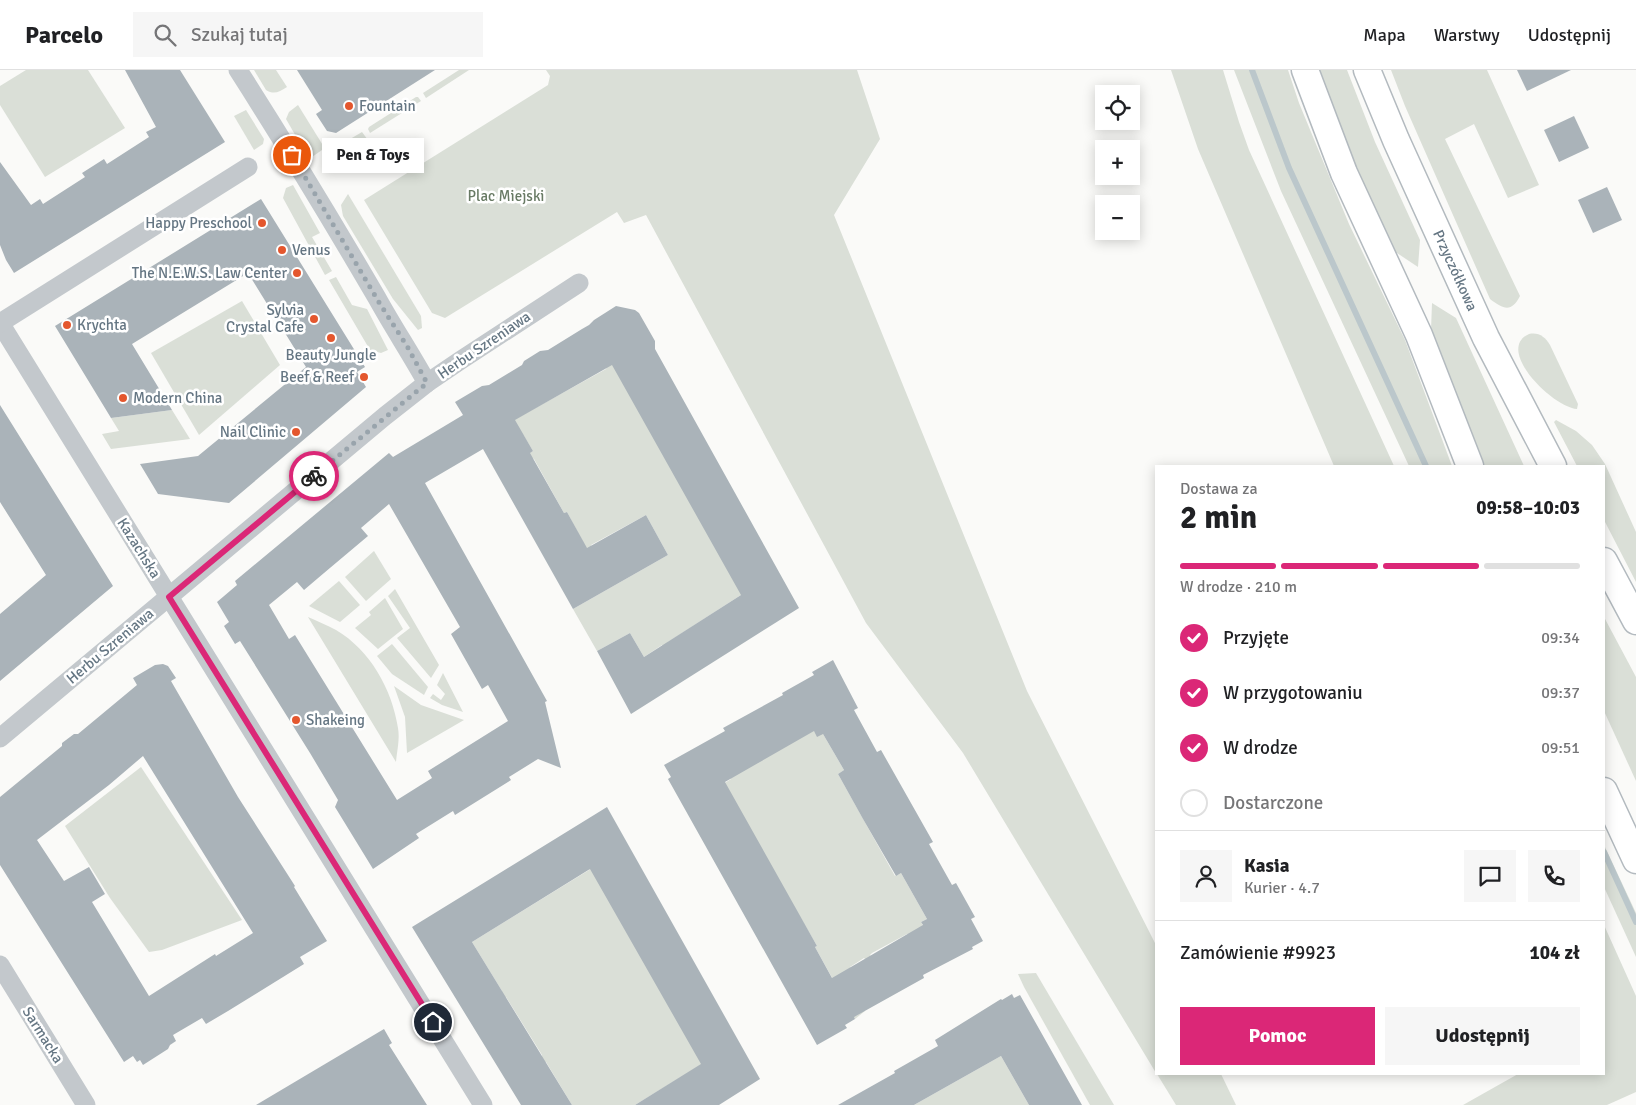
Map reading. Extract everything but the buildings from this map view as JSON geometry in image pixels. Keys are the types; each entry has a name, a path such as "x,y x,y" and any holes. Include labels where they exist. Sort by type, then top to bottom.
{"main road":[{"path":"1305,70 1344,173 1419,335 1470,465"},
{"name":"Przyczółkowa","path":"1367,70 1396,140 1486,338 1552,465"},
{"path":"1605,563 1636,621"},
{"path":"1605,793 1630,839 1636,860"}],"street":[{"path":"238,70 320,200 427,383"},
{"path":"0,323 248,167"},
{"name":"Herbu Szreniawa","path":"0,738 385,416 427,383 579,283"},
{"name":"Kazachska","path":"0,323 484,1105"},
{"name":"Sarmacka","path":"0,965 86,1105"}],"green space":[{"path":"26,70 88,70 125,128 45,177 0,105 0,86"},
{"path":"254,70 276,70 287,87 276,92 269,92"},
{"path":"459,70 469,70 426,98 423,93"},
{"name":"Plac Miejski","path":"546,70 857,70 880,139 834,215 1027,691 1155,943 1155,1071 963,753 866,623 646,215 624,223 617,212 445,318 432,313 364,200 548,85 550,76"},
{"path":"1171,70 1223,70 1249,150 1394,465 1334,465 1198,149"},
{"path":"1234,70 1288,70 1299,103 1349,224 1405,340 1452,465 1409,465 1281,191"},
{"path":"1317,70 1347,70 1375,142 1420,240 1418,267 1394,251 1346,146"},
{"path":"1391,70 1487,70 1539,185 1508,198 1474,124 1445,139 1520,296 1511,307 1504,307 1490,299"},
{"path":"416,97 421,101 370,133 369,127"},
{"path":"298,105 324,147 309,159 286,119 289,112"},
{"path":"246,110 264,139 263,144 254,150 234,116"},
{"path":"362,132 376,151 358,162 345,142"},
{"path":"293,185 320,233 312,237 332,271 325,275 283,198 286,188"},
{"path":"348,194 421,316 422,328 418,330 393,299 343,216 341,205"},
{"path":"336,277 352,305 367,309 388,350 381,353 370,350 329,280"},
{"path":"242,301 280,365 199,435 151,353"},
{"path":"1432,303 1456,318 1524,465 1484,465 1431,330"},
{"path":"1529,334 1541,336 1550,345 1578,404 1577,409 1555,399 1531,377 1523,364 1519,352 1520,342"},
{"path":"609,361 612,365 616,363 744,593 668,642 665,650 662,645 644,657 630,633 597,651 573,609 668,555 646,515 591,545 594,550 589,553 567,512 564,513 534,459 525,455 533,451 524,436 510,422 606,369"},
{"path":"172,410 190,439 111,449 102,434 119,431 111,418"},
{"path":"1556,420 1576,431 1592,445 1605,464 1636,532 1636,582 1605,522 1605,465 1576,465 1554,422"},
{"path":"374,551 391,579 366,601 345,577"},
{"path":"339,581 360,605 340,622 309,606"},
{"path":"395,589 439,665 431,678 397,638 410,628 388,596"},
{"path":"385,598 403,629 378,649 355,628 371,615 369,612"},
{"path":"308,617 333,628 348,638 359,648 378,672 391,699 398,728 396,762"},
{"path":"1605,619 1636,677 1636,781 1605,713"},
{"path":"392,644 428,687 424,695 392,674 377,656"},
{"path":"443,673 463,712 442,705 430,698 433,694 441,700 445,694 437,685"},
{"path":"394,686 421,705 464,720 407,753 405,717"},
{"path":"802,727 823,734 844,770 838,774 895,876 901,873 927,919 921,922 944,963 907,934 872,953 870,955 872,958 867,961 864,958 850,967 858,981 865,1011 855,1019 815,947 817,946 723,784 731,779 727,773"},
{"path":"141,767 242,920 162,950 149,952 110,898 65,826"},
{"path":"1605,847 1636,913 1636,957 1605,889"},
{"path":"592,862 717,1055 635,1105 572,1105 546,1062 542,1064 542,1055 506,997 502,999 499,993 502,991 472,942 589,870"},
{"path":"1605,927 1636,996 1636,1092 1607,1105 1463,1105 1516,1075 1605,1075"},
{"path":"1036,973 1114,1105 1090,1105 1018,974"},
{"path":"1001,1056 1029,1105 914,1105"},
{"path":"1158,1075 1221,1075 1236,1105 1176,1105"}],"waterway":[{"path":"1252,70 1289,168 1426,465"},
{"path":"1605,854 1636,922"}],"way so far":[{"path":"292,155 407,346 427,383 314,476"}],"place":[{"name":"Fountain","path":"349,106"},
{"name":"Pen & Toys","path":"292,155"},
{"name":"Happy Preschool","path":"262,223"},
{"name":"Venus","path":"282,250"},
{"name":"The N.E.W.S. Law Center","path":"297,273"},
{"name":"Sylvia Crystal Cafe","path":"314,319"},
{"name":"Krychta","path":"67,325"},
{"name":"Beauty Jungle","path":"331,338"},
{"name":"Beef & Reef","path":"364,377"},
{"name":"Modern China","path":"123,398"},
{"name":"Nail Clinic","path":"296,432"},
{"name":"Shakeing","path":"296,720"}],"route":[{"path":"314,476 169,597 433,1022"}]}
